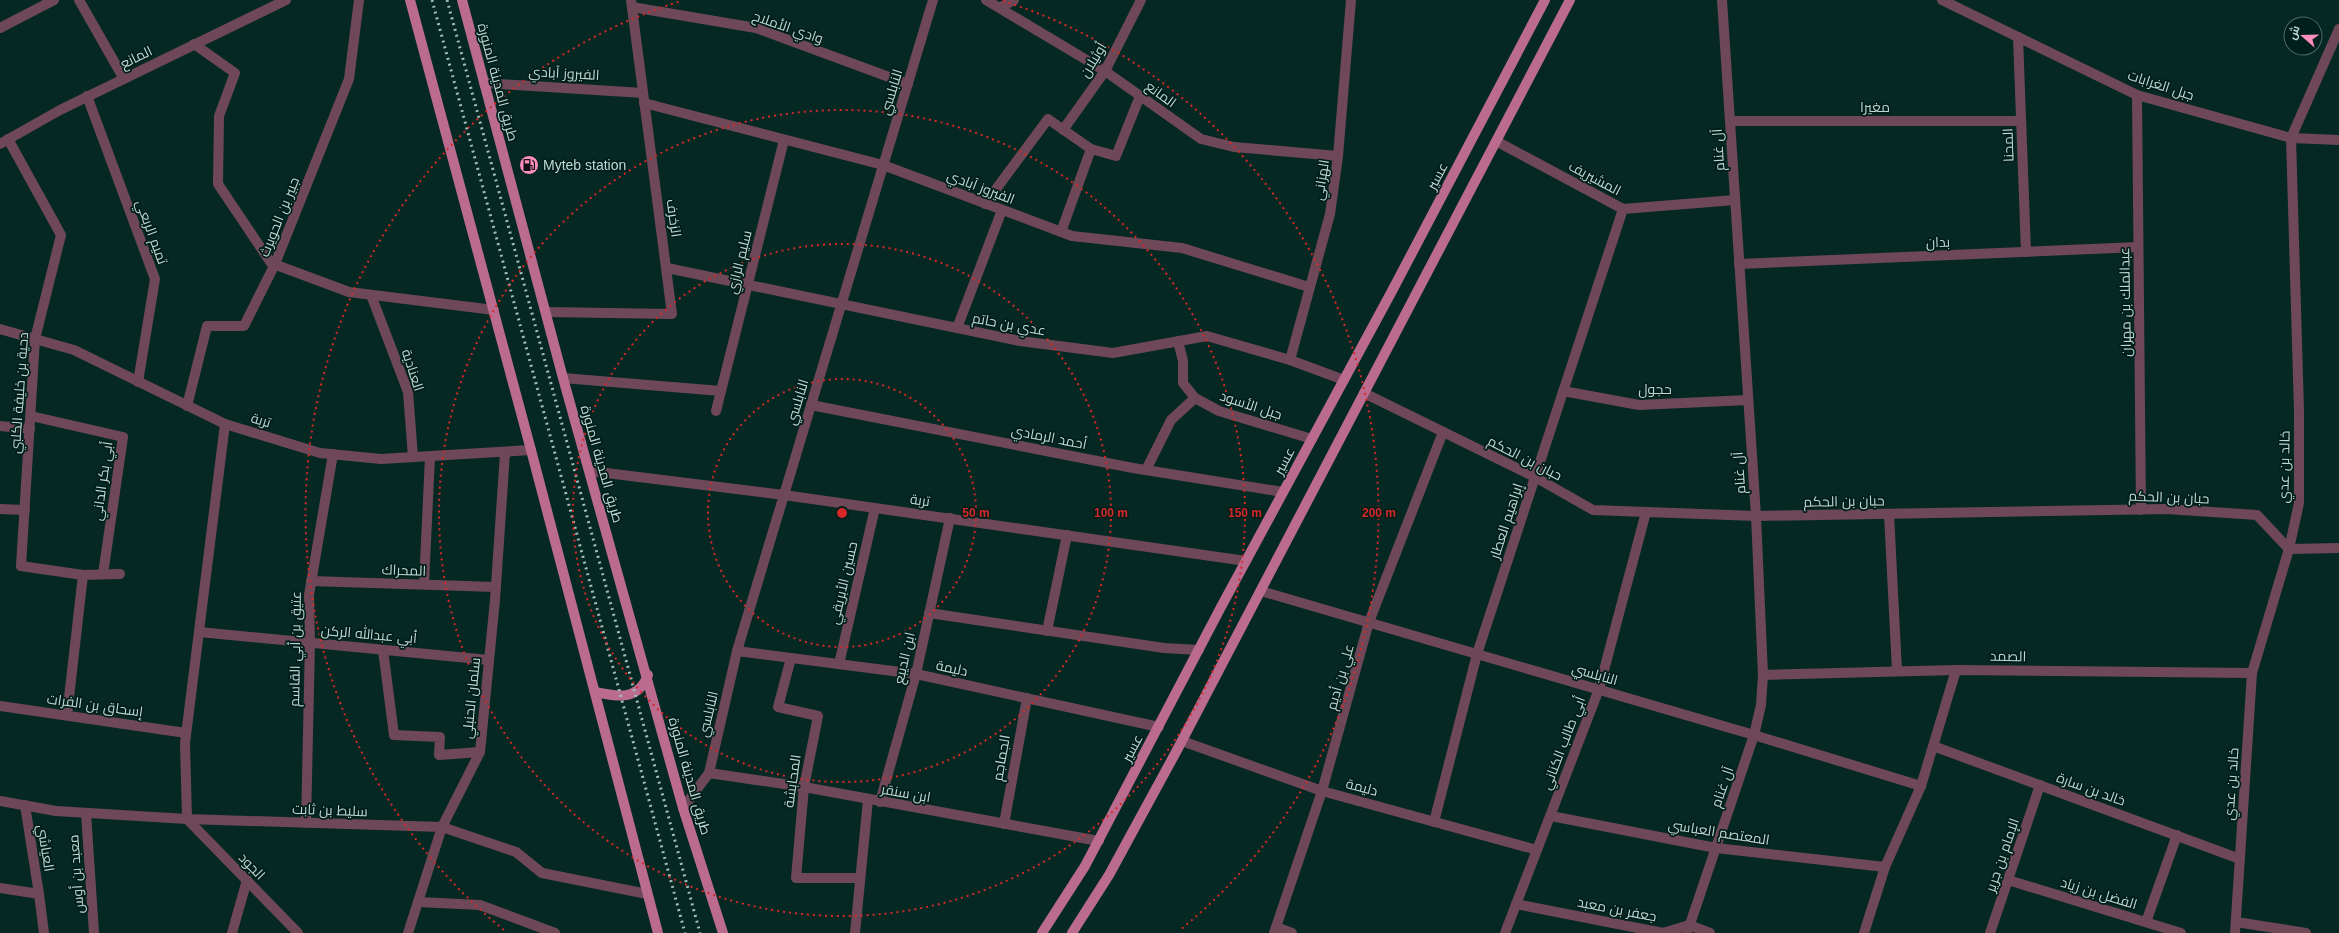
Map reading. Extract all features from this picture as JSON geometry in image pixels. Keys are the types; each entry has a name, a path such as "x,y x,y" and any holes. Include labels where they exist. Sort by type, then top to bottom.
{"main road":[{"path":"410,0 494,310 658,933"},
{"name":"طريق المدينة المنورة","path":"462,0 563,378 648,675 683,808 723,933"},
{"name":"عسير","path":"1042,933 1085,866 1545,0"},
{"path":"1072,933 1109,876 1182,741 1570,0"},
{"path":"595,692 620,696 632,694 642,689 648,675"}],"street":[{"path":"0,28 54,0"},
{"path":"79,0 124,79"},
{"name":"المانع","path":"4,141 87,96 285,0"},
{"name":"جبير بن الحويرث","path":"187,406 207,326 244,326 273,264 349,79 358,0"},
{"name":"النابلسي","path":"683,808 709,773 737,652 933,0"},
{"name":"المانع","path":"986,0 1105,71 1201,139 1234,147 1338,156"},
{"path":"1001,8 1014,0"},
{"name":"أوثيلان","path":"1064,130 1105,71 1141,0"},
{"name":"الهزاني","path":"1290,360 1330,214 1338,156 1351,0"},
{"name":"آل غنام","path":"1688,929 1754,735 1761,705 1763,676 1756,516 1722,0"},
{"name":"جبل الغرابات","path":"1942,0 2137,95 2290,138 2339,140"},
{"name":"وادي الأملاح","path":"631,4 756,28 908,84"},
{"name":"الزخرف","path":"546,312 672,314 631,4"},
{"name":"خالد بن عدي","path":"2235,933 2252,673 2289,548 2299,503 2299,411 2290,138 2339,29"},
{"name":"المحنا","path":"2018,37 2026,252"},
{"path":"194,44 235,73 220,116 218,184 273,264 349,292 494,310"},
{"name":"الفيروز آبادي","path":"484,82 644,98 784,140 883,165 1072,236 1182,248 1309,287"},
{"name":"عبدالملك بن مهران","path":"2137,95 2141,510"},
{"name":"تميم الربعي","path":"87,96 154,279 138,382"},
{"path":"985,204 1048,119 1091,149 1116,156 1140,96"},
{"name":"مغيرا","path":"1730,121 2021,121"},
{"name":"سليم الرازي","path":"716,411 784,140"},
{"name":"دحية بن خليفة الكلبي","path":"4,141 61,235 35,339 21,566 83,574 120,574"},
{"name":"المشيريف","path":"1496,141 1623,209 1735,200"},
{"path":"1061,232 1091,149"},
{"name":"إبراهيم العطار","path":"1434,822 1478,654 1623,209"},
{"path":"957,328 1002,210"},
{"name":"بدان","path":"1739,264 2138,247"},
{"name":"عدي بن حاتم","path":"666,268 1020,341 1113,353 1207,336 1290,360 1344,380"},
{"name":"العنادية","path":"371,295 408,392 413,458"},
{"name":"تربة","path":"0,329 74,350 225,424 320,453 381,459 504,453 531,450"},
{"name":"جبل الأسود","path":"1178,341 1183,361 1183,383 1195,398 1219,411 1312,439"},
{"path":"563,378 721,391"},
{"name":"حجول","path":"1563,391 1639,405 1748,400"},
{"name":"حبان بن الحكم","path":"1364,393 1535,477 1593,510 1756,516 2166,509 2257,515 2289,548"},
{"path":"1146,470 1171,420 1195,398"},
{"name":"أحمد الرمادي","path":"811,405 1146,470 1283,492"},
{"name":"أبي بكر الداني","path":"31,416 123,437 102,574"},
{"path":"187,819 186,733 225,424"},
{"path":"0,426 30,429"},
{"name":"علي بن أديم","path":"1275,930 1322,791 1370,622 1443,432"},
{"name":"سلمان الحنبلي","path":"408,933 442,827 480,752 496,586 504,453"},
{"name":"عتيق بن أبي القاسم","path":"306,823 310,643 309,595 333,454"},
{"path":"424,584 430,457"},
{"name":"تربة","path":"590,471 784,495 1246,561"},
{"name":"حسين الأبريقي","path":"839,664 875,508"},
{"path":"0,509 25,510"},
{"name":"أبي طالب الكناني","path":"1505,933 1599,689 1646,512"},
{"path":"1889,514 1897,671"},
{"name":"ابن الديبع","path":"880,802 916,674 950,518"},
{"path":"1047,631 1067,535"},
{"path":"2289,548 2339,548"},
{"path":"67,715 83,574"},
{"name":"المحراك","path":"311,581 496,586"},
{"name":"النابلسي","path":"1261,591 1599,689 1921,786"},
{"path":"929,613 1164,648 1199,650"},
{"name":"أبي عبدالله الركن","path":"199,632 489,660"},
{"path":"383,650 394,735 440,737 439,755 480,752"},
{"name":"دليمة","path":"737,652 916,674 1159,727"},
{"name":"المحابشة","path":"792,658 778,707 818,716 804,787 796,878 860,878"},
{"path":"1864,933 1885,867 1921,786 1956,670"},
{"name":"الصمد","path":"1763,676 1956,670 2252,673"},
{"name":"الجماجم","path":"1004,824 1027,698"},
{"name":"إسحاق بن الفرات","path":"0,706 186,733"},
{"name":"دليمة","path":"1182,741 1322,791 1537,850"},
{"name":"خالد بن سارة","path":"1933,746 2240,859"},
{"name":"ابن سنقر","path":"709,773 804,787 868,800 1099,840"},
{"name":"الإمام بن جرير","path":"1990,933 2040,785"},
{"path":"855,933 868,800"},
{"name":"سليط بن ثابت","path":"0,801 56,811 187,819 442,827 516,852 542,873 647,894"},
{"name":"العياشي","path":"25,805 44,933"},
{"name":"معبد بن أوس","path":"86,813 94,933"},
{"name":"المعتصم العباسي","path":"1551,816 1716,848 1885,867"},
{"name":"الجود","path":"187,819 298,933"},
{"path":"2146,922 2176,835"},
{"path":"232,933 246,880"},
{"name":"الفضل بن زياد","path":"2008,880 2181,933"},
{"path":"0,888 39,894"},
{"path":"418,902 480,905 554,933"},
{"name":"جعفر بن معبد","path":"1516,904 1662,932 1688,929"},
{"path":"2236,922 2306,933"},
{"path":"1688,929 1710,933"},
{"path":"1275,930 1292,933"}],"railway":[{"path":"432,0 685,933"},
{"path":"447,0 700,933"}],"place":[{"name":"Myteb station","path":"529,165"}]}
